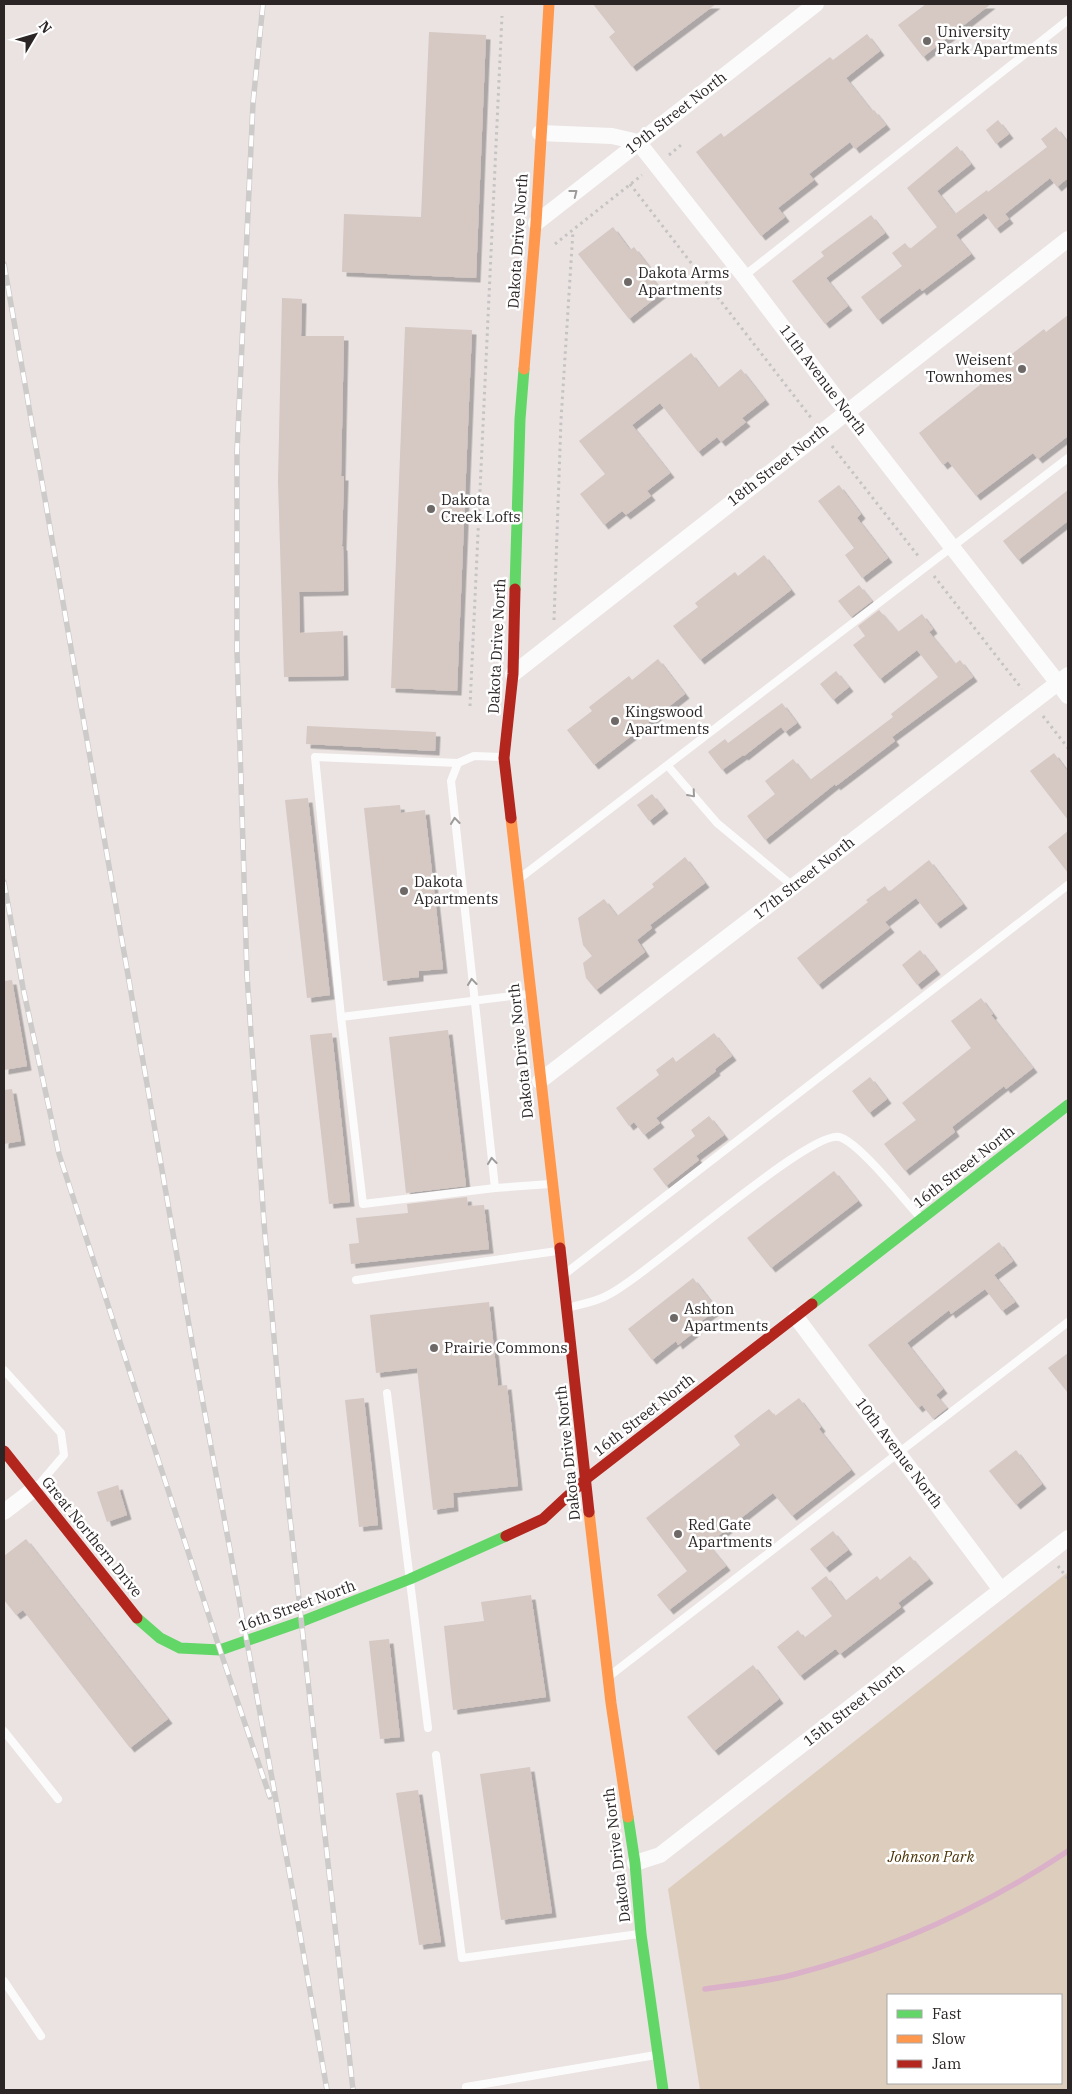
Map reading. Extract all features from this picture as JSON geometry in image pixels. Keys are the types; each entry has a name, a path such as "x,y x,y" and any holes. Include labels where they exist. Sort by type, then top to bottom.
{"street":[{"name":"Dakota Drive North","path":"549,4 536,224 518,456 514,674 504,758 608,1677 635,1863 641,1934 662,2090"},
{"name":"19th Street North","path":"536,224 816,4"},
{"path":"540,133 612,136 638,142"},
{"name":"11th Avenue North","path":"638,142 744,276 846,412 952,548 1063,679 1068,696"},
{"name":"18th Street North","path":"514,674 821,431 1068,239"},
{"name":"17th Street North","path":"540,1081 1063,679"},
{"name":"16th Street North","path":"160,1638 180,1648 220,1650 410,1579 543,1519 586,1479 1068,1105"},
{"name":"10th Avenue North","path":"796,1316 1001,1590"},
{"name":"Great Northern Drive","path":"4,1451 137,1618 160,1638"},
{"path":"4,1512 34,1489"},
{"name":"15th Street North","path":"635,1863 660,1855 1068,1538"}],"lane":[{"path":"744,276 1068,20"},
{"path":"517,880 1068,458"},
{"path":"504,758 474,756 458,763 315,757 341,1017 363,1204 494,1188 552,1184"},
{"path":"458,763 450,782 494,1188"},
{"path":"668,766 717,822 794,887"},
{"path":"562,1276 1068,886"},
{"path":"341,1017 530,994"},
{"path":"566,1309 608,1296 763,1180 811,1146 832,1136 842,1138 860,1151 922,1219"},
{"path":"356,1280 560,1251"},
{"path":"608,1677 1068,1322"},
{"path":"4,1370 61,1434 64,1454 34,1489"},
{"path":"387,1393 428,1728"},
{"path":"4,1731 58,1799"},
{"path":"436,1755 462,1958 641,1934"},
{"path":"4,1982 41,2036"},
{"path":"466,2090 466,2087 658,2055"}],"path":[{"path":"470,706 502,16"},
{"path":"532,261 573,231 681,145"},
{"path":"630,184 1068,748"},
{"path":"552,643 561,420 573,231"}],"green space":[{"name":"Johnson Park","path":"1068,1572 1068,2090 700,2090 668,1889"}],"building":[{"path":"593,4 716,4 632,67 609,37 615,32"},
{"name":"University Park Apartments","path":"926,4 991,4 923,57 898,25"},
{"path":"429,32 486,35 476,278 342,272 344,214 421,217"},
{"path":"867,34 880,51 846,78 872,111 874,110 886,125 855,149 850,142 809,174 814,180 778,208 785,217 761,236 696,152 721,133 724,137 830,57 833,60"},
{"path":"998,120 1009,134 996,144 986,130"},
{"path":"1056,127 1068,143 1068,178 1057,187 1050,178 1005,214 1009,219 996,229 984,213 956,235 971,254 922,291 920,288 878,320 861,297 902,266 892,253 905,243 910,249 937,227 907,188 957,146 971,164 937,191 955,214 987,190 988,192 1047,147 1041,139"},
{"path":"871,215 885,233 826,278 848,306 825,324 792,281 824,256 821,252"},
{"name":"Dakota Arms Apartments","path":"613,227 630,250 634,247 651,269 647,272 663,292 629,319 578,254"},
{"path":"282,298 302,299 301,336 344,336 341,476 344,476 342,546 344,591 299,592 300,633 343,631 344,676 284,677 278,481"},
{"path":"1068,315 1068,436 1038,459 1033,453 976,496 948,461 943,465 919,433 980,385 977,381 1044,329 1046,332"},
{"name":"Dakota Creek Lofts","path":"405,327 472,330 457,691 391,688"},
{"path":"691,353 718,388 741,369 765,400 742,418 746,422 721,442 717,437 698,452 660,403 632,425 670,473 647,491 651,496 626,515 622,511 604,525 580,494 605,474 579,441"},
{"path":"839,485 861,514 857,518 888,558 862,578 845,555 854,548 818,501"},
{"path":"1068,490 1068,521 1018,560 1003,541"},
{"name":"Kingswood Apartments","path":"764,555 791,590 700,660 673,626 698,607 695,603 735,572 738,576"},
{"path":"859,585 872,601 851,617 838,601"},
{"path":"879,610 898,632 922,614 933,629 929,632 955,664 960,660 973,677 892,737 895,741 836,786 835,784 765,840 747,816 775,794 765,781 793,759 810,780 893,717 891,714 938,677 917,650 880,679 853,645 865,636 858,626"},
{"name":"Kingswood Apartments","path":"658,659 685,694 594,765 567,730 592,711 589,707 629,676 632,680"},
{"path":"836,671 849,687 833,700 820,684"},
{"path":"782,703 797,723 785,732 781,727 744,756 722,770 708,752 725,739 728,743"},
{"path":"307,726 436,732 435,751 306,744"},
{"path":"1054,753 1068,772 1068,820 1030,771"},
{"path":"652,794 664,809 649,821 637,805"},
{"path":"308,798 330,995 307,998 285,800"},
{"name":"Dakota Apartments","path":"400,805 401,813 425,810 443,969 419,971 419,977 383,981 364,808"},
{"path":"1068,831 1068,873 1048,847"},
{"path":"685,857 705,883 650,925 652,928 637,940 645,952 596,990 586,978 583,963 592,956 583,945 578,918 604,899 617,916 654,887 652,884"},
{"path":"929,860 963,904 936,924 916,898 885,922 890,928 818,985 797,958 868,902 866,900 885,886 889,892"},
{"path":"920,950 936,970 917,985 902,965"},
{"path":"12,980 27,1066 4,1070 4,981"},
{"path":"981,998 993,1014 991,1015 1033,1068 1006,1089 1004,1086 952,1127 955,1132 905,1171 884,1144 916,1120 902,1103 971,1048 951,1021"},
{"path":"448,1030 466,1186 406,1193 389,1037"},
{"path":"332,1033 350,1202 329,1204 310,1035"},
{"path":"714,1033 732,1056 715,1069 716,1071 656,1118 660,1123 644,1135 634,1122 629,1126 616,1108 659,1075 656,1070 673,1057 676,1062"},
{"path":"870,1077 887,1099 869,1113 852,1091"},
{"path":"12,1089 21,1141 4,1144 4,1090"},
{"path":"709,1116 724,1135 696,1156 699,1160 666,1186 653,1169 695,1136 691,1130"},
{"path":"834,1171 858,1201 771,1268 747,1238"},
{"path":"467,1197 468,1206 484,1205 489,1249 351,1264 349,1244 359,1243 356,1218 408,1213 407,1204"},
{"path":"999,1242 1013,1261 994,1275 1015,1302 1002,1311 985,1289 951,1314 949,1310 907,1343 943,1389 936,1395 947,1408 933,1419 922,1405 918,1408 868,1345"},
{"name":"Ashton Apartments","path":"693,1278 717,1309 694,1327 697,1330 678,1345 676,1341 652,1360 628,1329"},
{"path":"489,1302 498,1386 507,1385 518,1486 453,1493 454,1507 433,1510 417,1368 376,1373 370,1315"},
{"path":"1068,1353 1068,1393 1048,1368"},
{"path":"364,1398 378,1525 359,1527 345,1400"},
{"path":"799,1398 821,1427 819,1429 851,1470 792,1516 773,1493 708,1544 726,1566 669,1610 657,1595 687,1571 646,1518 740,1445 734,1436 769,1409 775,1416"},
{"path":"1016,1450 1042,1484 1016,1505 989,1471"},
{"path":"118,1485 127,1515 107,1522 97,1492"},
{"path":"833,1531 848,1550 825,1568 810,1549"},
{"path":"26,1539 168,1719 130,1748 23,1610 16,1615 4,1600 4,1556"},
{"path":"910,1556 929,1579 898,1603 901,1607 840,1654 836,1649 834,1650 800,1676 777,1647 798,1630 804,1638 832,1616 811,1588 826,1576 845,1601 877,1576 880,1580"},
{"path":"531,1595 546,1697 453,1710 444,1626 484,1621 481,1602"},
{"path":"389,1639 400,1737 380,1739 369,1641"},
{"path":"753,1665 779,1699 714,1751 687,1717"},
{"path":"530,1767 552,1913 501,1920 480,1774"},
{"path":"418,1790 441,1942 419,1945 396,1793"}],"waterway":[{"path":"705,1989 792,1975 828,1965 900,1940 935,1925 1003,1890 1068,1851"}],"railway":[{"path":"263,4 253,103 237,452 237,651 247,975 264,1223 289,1509 353,2090"},
{"path":"4,264 196,1365 292,1887 327,2090"},
{"path":"4,882 23,988 59,1154 220,1650 270,1797"}],"traffic: fast":[{"path":"515,589 520,419 524,369"},
{"path":"812,1304 1068,1105"},
{"path":"137,1618 160,1638 180,1648 220,1650 303,1621 410,1579 506,1536"},
{"path":"628,1817 635,1863 641,1934 663,2090"}],"traffic: slow":[{"path":"524,369 536,223 549,4"},
{"path":"511,818 560,1248"},
{"path":"589,1512 611,1703 628,1817"}],"traffic: jam":[{"path":"511,818 504,758 513,674 515,589"},
{"path":"560,1248 589,1512"},
{"path":"506,1536 543,1519 586,1479 812,1304"},
{"path":"4,1451 137,1618"}],"place":[{"name":"University Park Apartments","path":"927,41"},
{"name":"Dakota Arms Apartments","path":"628,282"},
{"name":"Weisent Townhomes","path":"1022,369"},
{"name":"Dakota Creek Lofts","path":"431,509"},
{"name":"Kingswood Apartments","path":"615,721"},
{"name":"Dakota Apartments","path":"404,891"},
{"name":"Ashton Apartments","path":"674,1318"},
{"name":"Prairie Commons","path":"434,1348"},
{"name":"Red Gate Apartments","path":"678,1534"}]}
